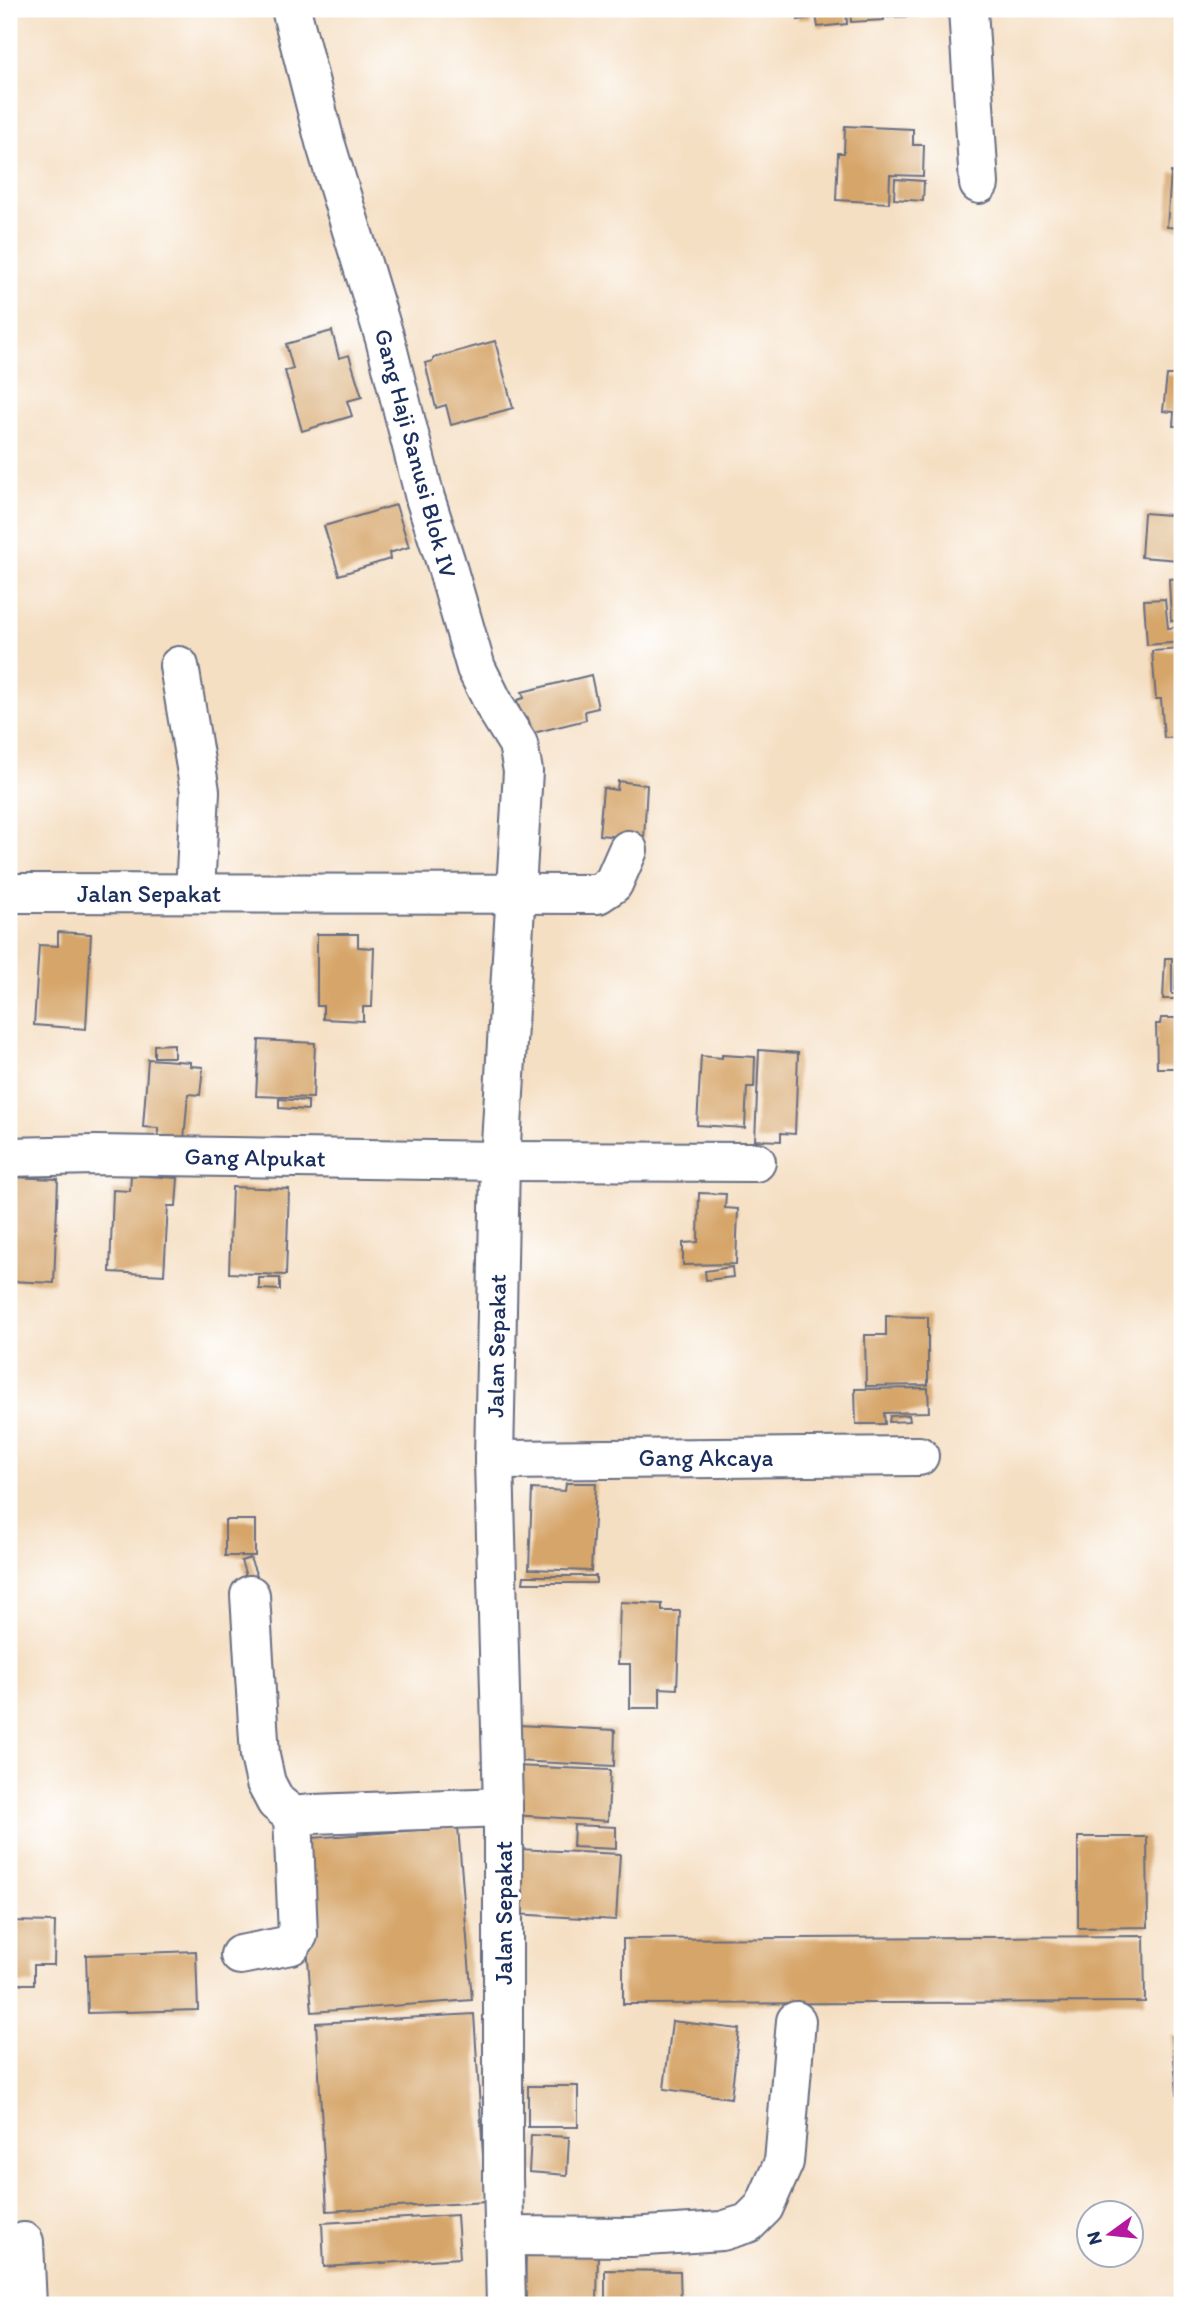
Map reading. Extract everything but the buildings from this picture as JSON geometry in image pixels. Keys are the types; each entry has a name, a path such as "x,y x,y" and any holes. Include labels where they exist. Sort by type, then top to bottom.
{"street":[{"name":"Gang Haji Sanusi Blok IV","path":"291,9 325,142 385,339 425,498 475,668 518,744 523,771 515,895"},
{"path":"968,9 979,184"},
{"path":"179,666 200,791 195,893"},
{"path":"515,895 598,894 613,884 628,850"},
{"name":"Jalan Sepakat","path":"9,892 515,895 500,1161 494,1460 503,1807 506,2305"},
{"name":"Gang Alpukat","path":"9,1157 95,1155 756,1162"},
{"name":"Gang Akcaya","path":"494,1460 919,1456"},
{"path":"250,1595 260,1756 266,1783 276,1802 293,1816 503,1807"},
{"path":"240,1955 291,1945 298,1935 293,1816"},
{"path":"505,2236 631,2237 722,2231 748,2223 764,2207 784,2162 796,2021"},
{"path":"23,2242 27,2305"}]}
